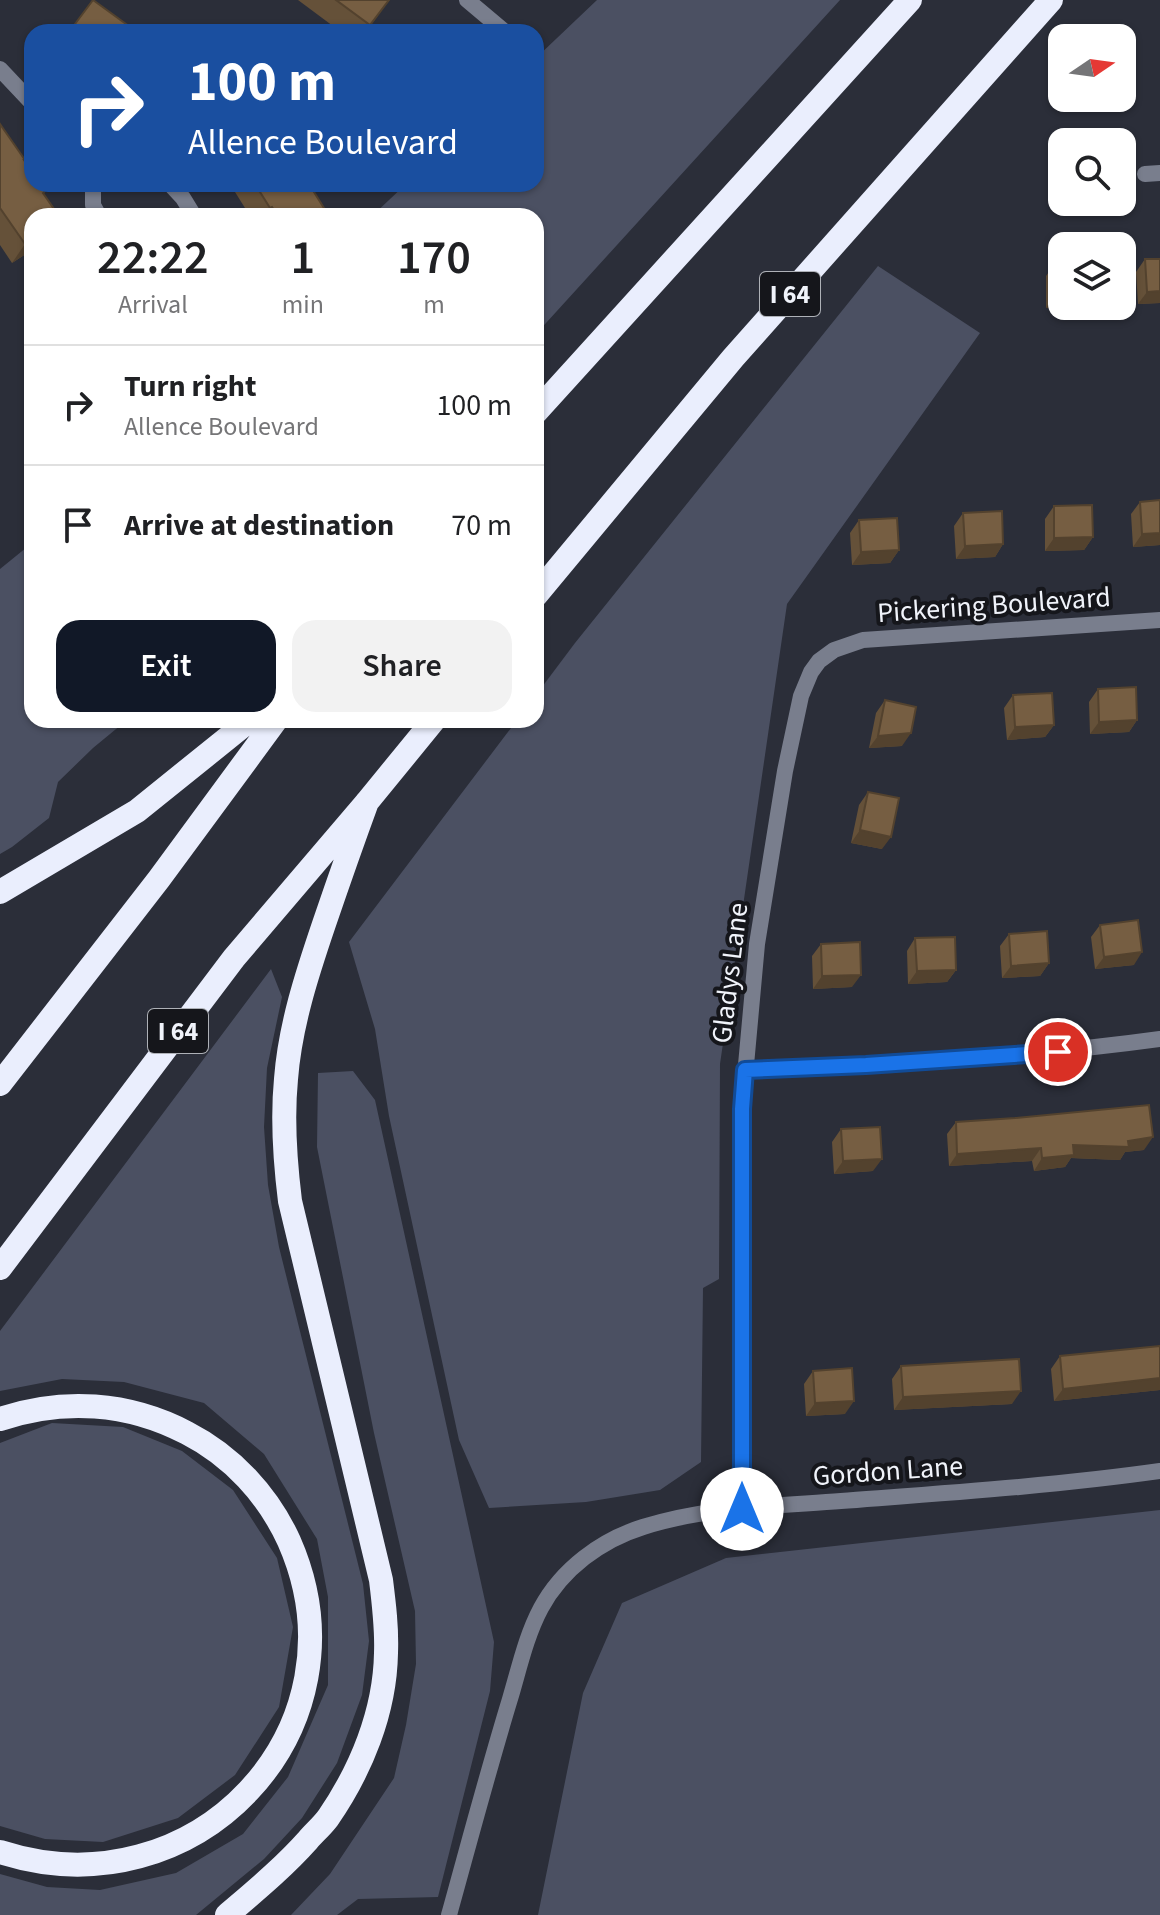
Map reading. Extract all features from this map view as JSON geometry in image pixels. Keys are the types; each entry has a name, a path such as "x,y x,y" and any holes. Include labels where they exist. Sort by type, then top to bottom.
{"highway":[{"path":"544,403 910,0"},
{"name":"I 64","path":"544,585 733,358 1051,0"},
{"path":"0,892 137,811 240,728"},
{"path":"0,1084 154,885 270,728"},
{"name":"I 64","path":"0,1268 234,958 427,728"},
{"path":"227,1915 284,1866 327,1820 359,1764 370,1736 380,1701 386,1656 381,1580 290,1201 284,1125 286,1077 297,1012 367,802"},
{"path":"0,1419 53,1406 98,1406 153,1417 200,1439 245,1475 282,1526 304,1582 311,1633 302,1700 281,1751 262,1780 238,1807 215,1826 152,1858 98,1869 25,1862 0,1852"}],"street":[{"path":"467,0 496,24"},
{"path":"0,69 24,94"},
{"name":"Pickering Boulevard","path":"834,650 863,640 1160,620"},
{"name":"Gladys Lane","path":"742,1509 742,1109 757,944 785,771 801,696 811,672 819,661 834,650"},
{"path":"745,1070 1058,1052 1160,1039"},
{"name":"Gordon Lane","path":"449,1915 494,1749 532,1627 557,1585 590,1553 616,1537 684,1516 1031,1486 1160,1471"}],"shaded area":[{"path":"597,0 840,0 544,325 544,208 380,208 398,192 544,192 544,50"},
{"path":"878,266 980,333 787,604 720,1064 719,1279 703,1288 701,1462 660,1490 586,1502 489,1508 459,1440 389,1116 375,1029 349,942 511,728 544,728 544,684"},
{"path":"24,550 24,728 117,728 58,782 49,818 0,854 0,569"},
{"path":"271,969 282,997 267,1068 264,1127 268,1185 279,1247 363,1584 369,1641 362,1695 337,1763 302,1818 264,1859 196,1915 0,1915 0,1874 47,1887 100,1890 176,1873 243,1834 288,1777 328,1685 328,1597 317,1539 264,1454 204,1403 124,1382 62,1379 0,1391 0,1331"},
{"path":"353,1071 375,1100 494,1642 490,1691 438,1897 358,1899 337,1915 291,1915 330,1874 394,1778 416,1664 415,1611 374,1433 317,1147 318,1073"},
{"path":"52,1423 123,1427 182,1451 233,1490 277,1558 293,1627 279,1707 235,1775 178,1818 103,1842 45,1839 0,1826 0,1443"},
{"path":"1160,1510 1160,1915 538,1915 583,1693 622,1603 726,1558"}],"building":[{"path":"93,0 126,24 75,24"},
{"path":"336,0 389,0 369,24"},
{"path":"0,124 24,159 24,192 44,192 53,208 24,208 24,243 0,208"},
{"path":"260,192 314,192 324,208 272,207"},
{"path":"1145,259 1160,259 1160,291 1147,292"},
{"path":"1160,500 1160,533 1142,534 1140,502"},
{"path":"1092,505 1093,537 1054,538 1054,506"},
{"path":"1002,511 1003,544 965,546 963,513"},
{"path":"897,518 899,550 861,552 859,520"},
{"path":"1136,687 1137,720 1099,722 1098,689"},
{"path":"1052,693 1054,725 1015,727 1013,695"},
{"path":"885,700 916,707 911,733 878,736"},
{"path":"868,792 899,798 891,837 860,830"},
{"path":"1138,920 1142,952 1104,957 1100,925"},
{"path":"1047,931 1049,963 1011,966 1009,934"},
{"path":"955,937 956,970 917,971 915,938"},
{"path":"860,942 861,975 822,976 821,944"},
{"path":"1149,1105 1153,1137 1128,1141 1129,1147 1073,1145 1074,1155 1042,1158 1041,1148 957,1154 956,1122"},
{"path":"880,1127 882,1159 843,1161 841,1129"},
{"path":"1160,1346 1160,1378 1063,1389 1060,1356"},
{"path":"1019,1359 1021,1391 903,1397 901,1366"},
{"path":"852,1368 854,1401 815,1403 813,1371"}],"route":[{"path":"742,1509 742,1109 745,1070 1058,1052"}]}
